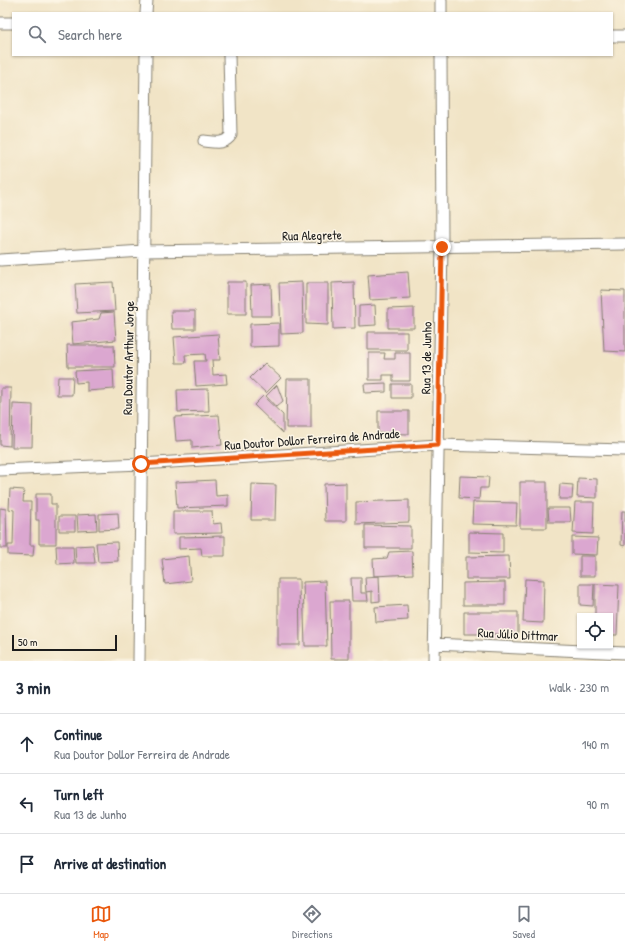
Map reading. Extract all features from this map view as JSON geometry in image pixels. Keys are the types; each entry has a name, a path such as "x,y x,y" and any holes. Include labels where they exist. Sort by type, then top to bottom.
{"street":[{"path":"146,12 147,0"},
{"path":"441,0 441,12"},
{"path":"0,23 12,23"},
{"path":"613,36 625,36"},
{"name":"Rua Doutor Arthur Jorge","path":"139,661 146,56"},
{"path":"204,141 222,142 228,140 231,135 229,56"},
{"name":"Rua 13 de Junho","path":"434,661 442,247 441,56"},
{"name":"Rua Alegrete","path":"0,260 143,251 625,244"},
{"name":"Rua Doutor Dollor Ferreira de Andrade","path":"0,470 141,464 438,445 625,450"},
{"name":"Rua Júlio Dittmar","path":"434,644 625,654"}],"building":[{"path":"408,272 410,298 370,300 368,275"},
{"path":"113,282 115,311 77,313 75,284"},
{"path":"227,282 246,282 246,314 227,314"},
{"path":"302,282 303,333 281,334 279,283"},
{"path":"354,282 355,328 333,329 332,283"},
{"path":"306,283 328,283 328,325 306,324"},
{"path":"271,284 272,316 252,316 251,285"},
{"path":"601,290 625,291 625,352 604,351"},
{"path":"375,305 376,325 359,326 359,306"},
{"path":"414,308 414,328 388,328 388,309"},
{"path":"171,311 195,311 195,329 172,329"},
{"path":"114,312 116,340 73,344 71,322 99,319 101,313"},
{"path":"279,323 279,346 250,347 250,324"},
{"path":"368,332 407,332 407,350 368,350"},
{"path":"218,334 220,360 212,360 213,375 226,374 227,384 196,386 194,361 206,361 205,354 185,355 186,363 176,363 174,337"},
{"path":"67,345 114,345 115,367 68,367"},
{"path":"369,353 385,353 384,359 395,359 395,353 410,353 410,381 393,381 393,375 383,375 383,380 369,380"},
{"path":"265,363 281,378 266,393 250,378"},
{"path":"113,369 114,389 87,391 87,382 76,383 75,371"},
{"path":"58,377 73,377 72,395 57,395"},
{"path":"287,379 311,379 311,428 286,428"},
{"path":"386,383 386,392 365,393 364,384"},
{"path":"392,384 411,384 411,398 392,398"},
{"path":"277,385 283,401 276,407 266,396"},
{"path":"1,388 11,388 10,446 0,445"},
{"path":"208,389 209,411 178,412 177,390"},
{"path":"263,396 283,415 283,433 254,405"},
{"path":"13,404 33,405 32,447 12,447"},
{"path":"378,411 409,411 409,434 378,433"},
{"path":"219,415 222,445 192,448 192,440 176,441 174,417"},
{"path":"460,476 489,477 488,488 480,488 479,499 459,498"},
{"path":"578,478 597,479 597,498 577,497"},
{"path":"215,480 216,496 228,495 228,506 177,508 175,482"},
{"path":"520,482 547,482 547,528 520,528"},
{"path":"346,483 346,521 325,521 324,484"},
{"path":"252,484 276,485 275,520 251,520"},
{"path":"560,484 573,485 572,499 559,499"},
{"path":"10,489 24,490 23,502 31,502 30,545 34,545 33,556 8,555 8,545 13,545 14,510 9,509"},
{"path":"36,494 51,494 51,504 56,504 56,544 39,544 39,520 36,520"},
{"path":"409,500 409,522 356,524 356,502"},
{"path":"473,502 517,503 516,525 472,524"},
{"path":"575,502 594,502 593,534 573,533"},
{"path":"0,508 6,509 7,548 0,548"},
{"path":"548,508 570,508 571,522 549,522"},
{"path":"173,511 212,511 213,524 221,523 222,533 173,534"},
{"path":"622,511 625,511 625,546 621,545"},
{"path":"118,513 119,529 99,530 99,514"},
{"path":"96,514 97,530 78,531 77,515"},
{"path":"59,516 75,516 75,531 59,531"},
{"path":"365,525 411,526 411,548 365,548"},
{"path":"469,532 503,533 503,553 469,552"},
{"path":"225,536 225,556 202,556 201,548 179,549 179,537"},
{"path":"572,537 598,538 597,555 572,554"},
{"path":"117,542 118,561 98,562 96,543"},
{"path":"93,545 95,563 76,563 75,546"},
{"path":"56,546 73,546 74,563 57,564"},
{"path":"412,551 413,574 374,576 373,559 387,558 389,552"},
{"path":"189,556 191,581 165,584 162,559"},
{"path":"509,556 510,579 466,579 466,557"},
{"path":"580,556 595,556 595,576 580,576"},
{"path":"379,576 380,601 372,602 372,591 366,592 365,577"},
{"path":"351,578 361,578 361,593 367,593 368,601 352,601"},
{"path":"278,579 299,579 300,645 278,645"},
{"path":"525,579 544,580 543,623 523,622"},
{"path":"325,581 327,646 305,646 303,582"},
{"path":"505,582 505,605 463,605 463,583"},
{"path":"580,584 594,584 593,606 580,605"},
{"path":"595,584 619,585 617,635 613,635 613,613 595,613"},
{"path":"330,601 349,601 349,659 331,659"},
{"path":"407,605 408,620 376,622 375,607"},
{"path":"464,612 518,612 518,634 464,634"}],"route":[{"path":"141,464 438,445 442,247"}]}
